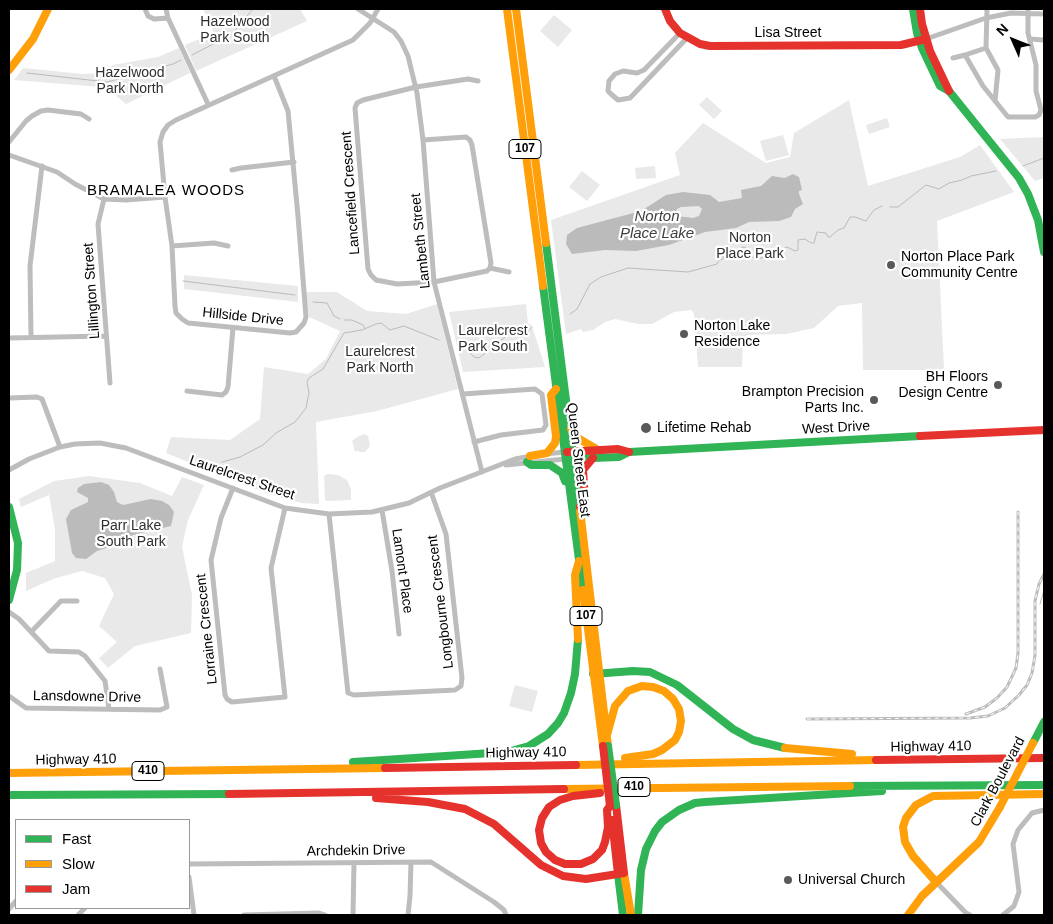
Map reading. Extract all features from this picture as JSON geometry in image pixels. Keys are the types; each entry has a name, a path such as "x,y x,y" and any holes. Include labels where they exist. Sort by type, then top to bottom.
{"main road":[{"path":"9,70 33,39 48,9"},
{"name":"Queen Street East","path":"507,9 556,389 580,507 596,674 607,736 606,746"},
{"name":"Queen Street East","path":"516,9 569,426 570,492 622,874 631,915"},
{"path":"665,9 670,21 684,36"},
{"path":"913,9 923,40 949,91 1022,183 1033,204 1044,252"},
{"path":"920,9 923,40"},
{"name":"Lisa Street","path":"684,36 700,44 721,46 891,45 923,40"},
{"path":"525,151 524,134 527,132 533,167 536,170"},
{"path":"556,389 551,395 556,436 555,443 547,453 528,459 531,465 548,464 562,473 570,492"},
{"path":"569,426 576,437 598,450"},
{"name":"West Drive","path":"569,455 598,450 618,449 629,452 1044,430"},
{"name":"West Drive","path":"569,455 594,458 619,456 629,452"},
{"path":"580,507 585,500 583,470 594,458"},
{"path":"9,507 18,543 17,570 9,600"},
{"path":"288,770 297,766 507,752 529,746 542,739 561,718 574,682 578,642 575,576 579,561"},
{"path":"596,674 641,671 660,676 684,690 733,729 763,744 798,750 852,754 877,760"},
{"path":"581,764 590,761 642,756 662,750 671,744 679,732 681,721 679,709 669,695 659,689 648,686 633,688 624,694 615,706 607,736"},
{"name":"Clark Boulevard","path":"908,915 922,896 979,842 1000,807 1044,722"},
{"name":"Highway 410","path":"9,773 1044,758"},
{"path":"638,915 641,870 646,849 662,822 679,810 695,803 888,791 920,785"},
{"name":"410","path":"9,795 348,793 638,787 1044,785"},
{"path":"613,806 607,810 608,827 602,850 593,859 581,864 565,864 555,860 546,852 539,836 540,824 545,812 555,803 573,796 622,791 638,787"},
{"path":"348,793 358,797 428,802 465,809 494,824 537,861 558,874 586,879 622,874"},
{"path":"936,882 913,856 905,842 903,827 906,818 916,805 933,796 1044,794"},
{"name":"Queen Street East","path":"622,874 623,915"}],"street":[{"path":"145,9 148,16 154,19 168,18"},
{"path":"166,9 168,18 208,104"},
{"name":"Lambeth Street","path":"358,9 388,27 401,41 408,56 416,87 423,140 434,282 482,472"},
{"name":"Hillside Drive","path":"274,76 288,111 294,162 306,317 304,323 296,332 290,333 188,323 176,313 172,246 160,142 163,132 168,125 176,120 208,104 353,40 374,19 378,9"},
{"path":"987,9 986,48 998,70 995,101"},
{"path":"923,40 986,18 1028,11 1044,14"},
{"path":"966,55 983,86 1008,117 1035,117 1039,115 1040,110 1036,91 1036,65 1028,33 1028,11"},
{"path":"684,36 630,98 618,100 608,91 608,81 617,72 636,73 644,70 684,36"},
{"path":"1030,39 1044,40"},
{"path":"953,58 986,48"},
{"path":"652,63 658,68"},
{"path":"416,87 468,79 478,81"},
{"name":"Lancefield Crescent","path":"416,87 363,100 355,108 368,269 370,276 376,280 397,284 434,282"},
{"path":"9,142 26,121 41,111 48,110 81,114 89,119"},
{"path":"423,140 466,137 470,140 488,243 490,268"},
{"path":"9,155 57,172 75,184 104,198 126,200 165,197"},
{"path":"232,170 294,162"},
{"path":"32,337 30,266 42,166"},
{"name":"Lillington Street","path":"104,198 98,224 110,383"},
{"path":"172,246 214,243 228,246"},
{"path":"434,282 490,268 509,272"},
{"path":"187,392 222,395 226,392 234,328"},
{"path":"9,338 106,336"},
{"path":"464,396 486,391 535,389 542,394 546,425 543,430 474,442"},
{"path":"9,398 37,397 42,399 60,447"},
{"name":"Laurelcrest Street","path":"9,470 29,459 60,447 100,443 126,448 285,508 329,514 372,512 409,503 431,492 515,459 569,455"},
{"name":"Lorraine Crescent","path":"233,488 221,518 211,560 225,695 232,702 285,697 271,568 285,508"},
{"name":"Longbourne Crescent","path":"329,514 348,693 354,695 455,690 461,686 462,678 446,534 431,492"},
{"name":"Lamont Place","path":"382,510 392,571 399,634"},
{"path":"31,632 61,601 77,601"},
{"path":"9,612 49,652 79,652 85,656 106,681 109,709"},
{"name":"Lansdowne Drive","path":"9,696 26,708 160,710 167,707 160,669"},
{"path":"1003,915 1014,906 1019,892 1013,844 1018,830 1032,813 1044,810"},
{"path":"408,915 411,862"},
{"name":"Archdekin Drive","path":"190,864 431,862 494,902 504,910 506,915"},
{"path":"353,915 354,863"},
{"path":"936,882 970,915"},
{"path":"190,885 194,915"},
{"path":"244,915 319,913 325,915"}],"green space":[{"name":"Hazelwood Park South","path":"203,9 300,9 307,21 196,71 185,45 214,33"},
{"path":"554,15 572,30 558,47 540,31"},
{"name":"Hazelwood Park North","path":"179,48 190,73 126,104 113,93 101,87 14,80 23,68 83,74 102,73 113,65 158,57"},
{"path":"707,97 722,111 714,119 699,105"},
{"name":"Norton Place Park","path":"849,100 868,186 960,157 980,145 1014,192 937,221 944,370 863,370 862,303 838,306 814,328 786,334 748,335 743,337 742,367 698,367 694,313 691,310 674,312 652,324 638,324 615,319 605,322 593,330 583,332 581,329 566,334 551,220 680,175 675,153 703,123 766,163 790,157 794,133"},
{"path":"887,118 890,127 869,134 866,125"},
{"path":"783,135 789,155 766,161 760,141"},
{"path":"1044,137 1044,178 1035,181 1000,139"},
{"path":"655,166 656,178 636,179 635,168"},
{"path":"582,171 600,185 587,201 569,187"},
{"path":"184,275 298,286 298,302 184,289"},
{"name":"Laurelcrest Park North","path":"306,292 337,292 367,311 406,314 437,304 458,389 377,411 316,422 319,504 301,503 269,494 214,473 213,468 203,468 166,453 171,437 230,440 260,419 264,367 308,374 326,359 340,331 309,317"},
{"name":"Laurelcrest Park South","path":"526,304 528,323 532,326 545,367 463,372 449,312"},
{"path":"364,434 368,436 370,446 365,452 359,452 358,450 355,452 352,441"},
{"path":"328,474 338,475 347,480 351,489 351,500 325,500 324,476"},
{"name":"Parr Lake South Park","path":"89,476 140,483 172,496 182,477 204,485 188,520 182,547 192,595 191,633 135,646 108,668 99,658 117,642 99,626 114,594 105,578 82,571 53,579 26,591 26,573 55,561 55,529 49,495 21,507 19,499 54,481"},
{"path":"515,685 538,691 532,712 509,706"}],"water":[{"name":"Norton Place Lake","path":"793,174 799,177 802,190 799,191 799,194 803,204 795,209 791,217 779,221 749,222 736,228 705,232 669,245 636,251 605,250 572,254 566,244 567,235 577,228 641,211 666,195 683,192 710,195 719,202 742,198 741,190 761,186 772,176 785,178","holes":["699,206 702,209 699,216 693,218 677,216 677,209 681,207"]},
{"path":"101,482 109,485 114,492 117,502 123,505 151,499 162,501 169,505 174,512 171,526 133,535 121,543 97,551 86,559 76,558 72,553 66,519 71,510 88,502 88,498 77,492 78,488 84,484"}],"waterway":[{"path":"192,55 231,35 253,9"},
{"path":"27,73 107,82 173,64 181,60"},
{"path":"1023,166 1044,158"},
{"path":"890,207 898,207 926,185 939,189 949,183 971,176 996,171"},
{"path":"570,314 577,309 590,284 601,277 628,268 688,272 717,264 719,260 723,259 723,253 726,251 734,255 738,254 742,247 746,248 752,257 760,258 769,257 787,247 795,251 798,250 798,240 805,239 814,243 817,232 826,233 830,237 838,230 844,228 850,217 866,221 874,210 882,206"},
{"path":"183,281 295,295"},
{"path":"313,302 327,303 334,316 340,319"},
{"path":"344,320 352,320 363,325 365,328"},
{"path":"222,462 240,457 263,445 276,433 295,422 306,408 309,393 307,382 309,378 323,369 344,333 362,330 381,323 390,330 404,326 439,340"},
{"path":"465,348 474,357 479,358 505,337 513,333 526,333 532,327"},
{"path":"1040,604 1044,590"}],"railway":[{"path":"966,714 985,707 997,698 1007,687 1016,668 1018,653 1018,512"},
{"path":"807,719 970,718 988,716 1005,708 1027,685 1032,673 1035,655 1035,601 1039,584 1044,574"}],"traffic: fast":[{"path":"913,9 922,48 940,86 949,91 1019,178 1028,194 1038,220 1044,252"},
{"path":"546,243 580,510"},
{"path":"543,286 583,590"},
{"path":"567,459 619,457 629,452 920,436"},
{"path":"527,462 531,465 550,465 562,473 565,481"},
{"path":"9,507 18,543 17,570 9,600"},
{"path":"353,762 507,752 529,746 548,734 564,713 575,674 578,639"},
{"path":"593,674 633,671 650,672 677,685 733,729 753,740 785,748"},
{"path":"1033,743 1044,722"},
{"path":"608,746 616,805"},
{"path":"850,786 1044,785"},
{"path":"638,915 641,870 646,849 662,822 679,810 695,803 705,802 882,791"},
{"path":"9,795 229,794"},
{"path":"618,874 623,915"}],"traffic: slow":[{"path":"9,70 33,39 48,9"},
{"path":"507,9 543,286"},
{"path":"516,9 546,243"},
{"path":"530,456 547,453 555,443 556,436 551,395 556,389"},
{"path":"571,429 576,437 598,450"},
{"path":"580,510 608,746"},
{"path":"578,639 575,575 579,561"},
{"path":"583,590 603,746"},
{"path":"607,735 615,706 628,691 642,686 653,687 664,691 673,699 679,709 681,721 675,740 653,754 625,758"},
{"path":"1000,807 1033,743"},
{"path":"785,748 852,754"},
{"path":"576,765 876,760"},
{"path":"9,773 385,768"},
{"path":"564,789 850,786"},
{"path":"936,882 913,856 905,842 903,827 906,818 916,805 933,796 1044,794"},
{"path":"908,915 922,896 979,842 1000,807"},
{"path":"624,873 631,915"}],"traffic: jam":[{"path":"665,9 670,21 680,33 700,44 710,46 901,45 926,39"},
{"path":"920,9 922,24 930,51 949,91"},
{"path":"920,436 1044,430"},
{"path":"567,452 618,449 629,452"},
{"path":"580,507 585,500 583,470 593,458"},
{"path":"603,746 610,806"},
{"path":"876,760 1044,758"},
{"path":"385,768 576,765"},
{"path":"229,794 564,789"},
{"path":"600,793 573,796 560,800 549,807 542,818 539,830 541,843 546,852 555,860 565,864 581,864 593,859 602,850 605,842 608,827 607,810 610,806"},
{"path":"376,798 428,802 465,809 494,824 541,865 563,876 586,879 624,873"},
{"path":"616,805 624,873"},
{"path":"612,820 618,874"}],"place":[{"name":"Norton Place Park Community Centre","path":"891,265"},
{"name":"Norton Lake Residence","path":"684,334"},
{"name":"BH Floors Design Centre","path":"998,385"},
{"name":"Brampton Precision Parts Inc.","path":"874,400"},
{"name":"Lifetime Rehab","path":"646,428"},
{"name":"Universal Church","path":"788,880"}],"district":[{"name":"BRAMALEA WOODS","path":"166,191"}]}
